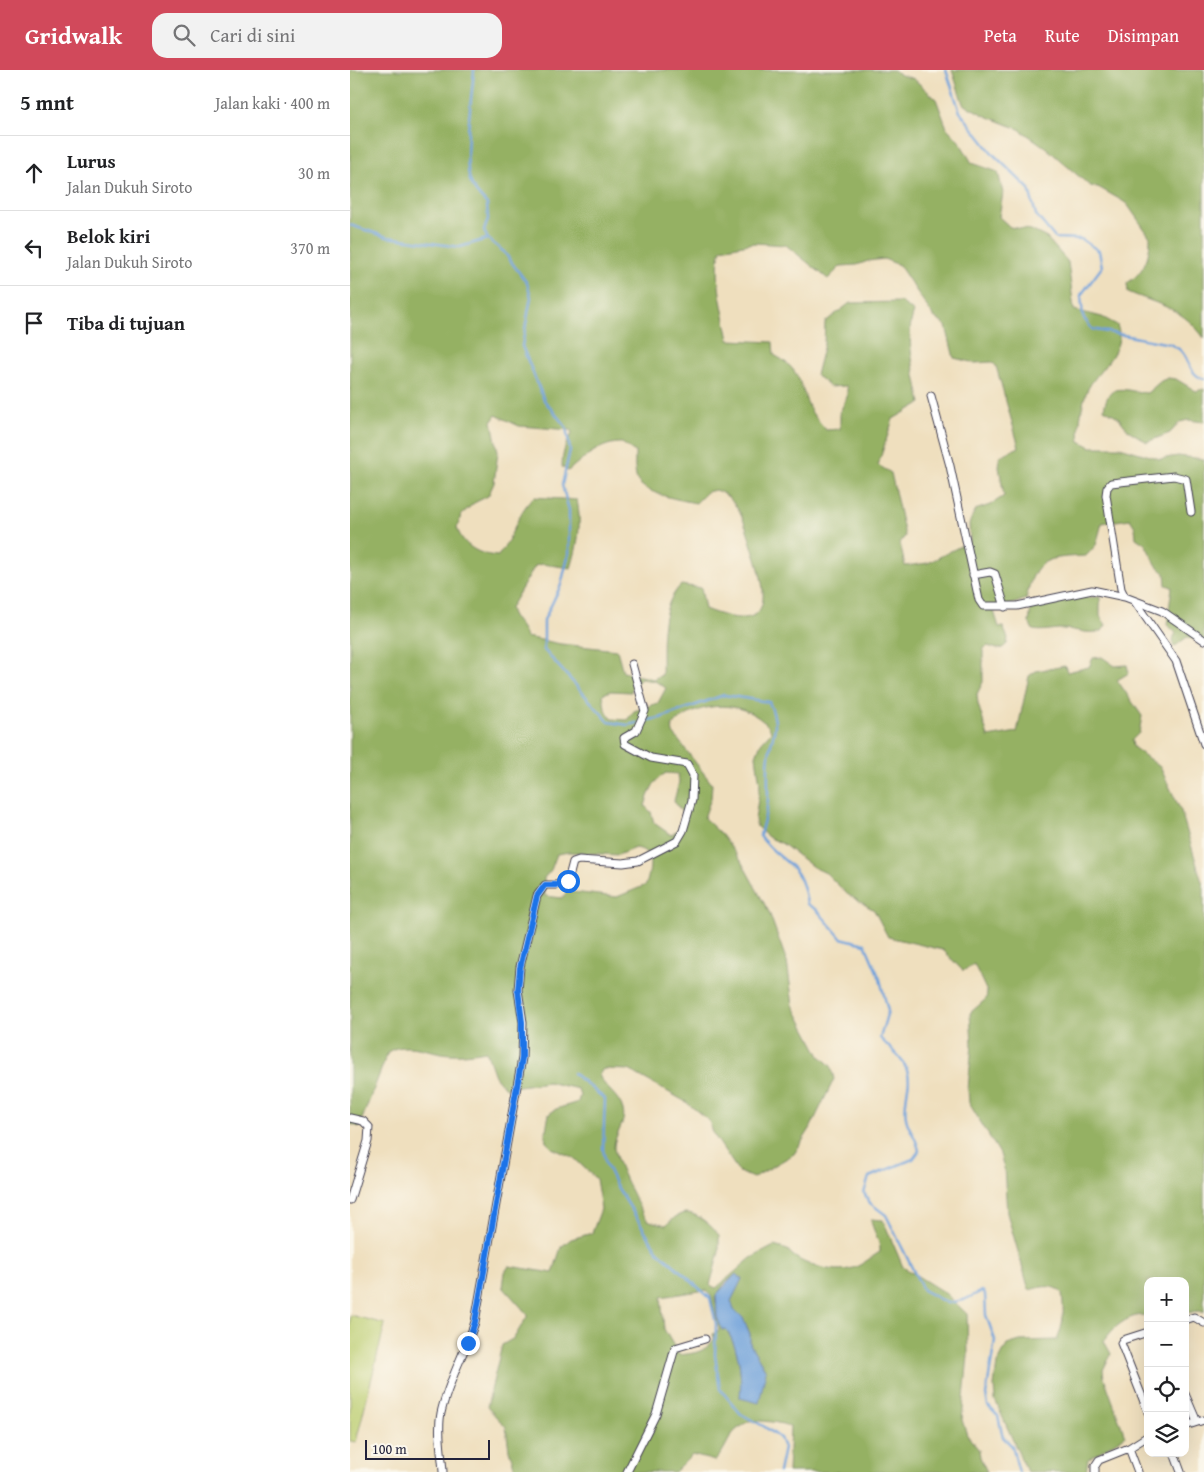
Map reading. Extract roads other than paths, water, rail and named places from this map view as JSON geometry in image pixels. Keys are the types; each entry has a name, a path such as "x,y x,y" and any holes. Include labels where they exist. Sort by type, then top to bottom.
{"street":[{"path":"931,396 950,466 979,600 983,606 1005,607 1092,590 1125,597 1162,611 1204,640"},
{"path":"1125,597 1121,589 1106,496 1107,488 1111,483 1174,476 1186,479 1192,512"},
{"path":"974,575 990,572 996,574 1005,607"},
{"path":"1134,602 1176,662 1204,744"},
{"path":"443,1472 440,1415 451,1381 475,1322 522,1058 522,1022 518,990 520,968 537,896 545,885 556,885 568,881 573,862 623,863 638,861 677,840 683,831 689,813 693,774 690,767 677,762 650,758 625,744 624,738 626,735 636,731 645,711 632,664"},
{"path":"350,1118 363,1121 369,1127 368,1140 350,1200"},
{"path":"1189,1319 1194,1318 1204,1323"},
{"path":"1144,1333 1123,1340 1122,1343 1144,1401"},
{"path":"627,1472 656,1414 675,1348 706,1339"},
{"path":"1189,1401 1201,1421 1189,1425"},
{"path":"1096,1472 1095,1466 1099,1460 1129,1448 1144,1439"},
{"path":"1129,1448 1138,1472"},
{"path":"1175,1457 1181,1472"}],"water":[{"path":"736,1274 742,1279 731,1301 734,1309 743,1318 750,1334 750,1344 766,1371 759,1403 740,1398 741,1380 737,1354 731,1337 726,1329 722,1330 717,1317 716,1295"}],"waterway":[{"path":"474,70 467,144 468,173 476,192 487,204 488,219 484,231 488,239 504,252 527,283 531,297 522,346 544,400 566,427 570,450 562,485 569,510 569,553 561,585 544,620 544,650 609,722 628,725 637,723"},
{"path":"946,70 960,112 993,154 1029,189 1036,215 1055,238 1081,239 1099,251 1102,267 1081,295 1083,317 1092,329 1170,344 1180,350 1195,374 1204,379"},
{"path":"350,225 387,237 460,247 487,239"},
{"path":"643,721 660,718 724,695 769,702 773,711 775,730 768,761 768,803 760,836 795,871 804,889 807,904 817,910 841,938 865,944 880,979 888,1011 880,1038 901,1060 908,1072 909,1079 905,1106 906,1118 919,1151 913,1159 869,1177 864,1193 870,1203 886,1215 923,1290 947,1303 964,1300 982,1291 985,1294 986,1315 995,1340 986,1395 988,1406 998,1416 1003,1437 1012,1446 1019,1472"},
{"path":"573,1073 605,1099 603,1149 606,1164 616,1185 657,1250 710,1298 716,1324 715,1355 720,1389 741,1414 765,1427 780,1438 784,1448 779,1472"}]}
